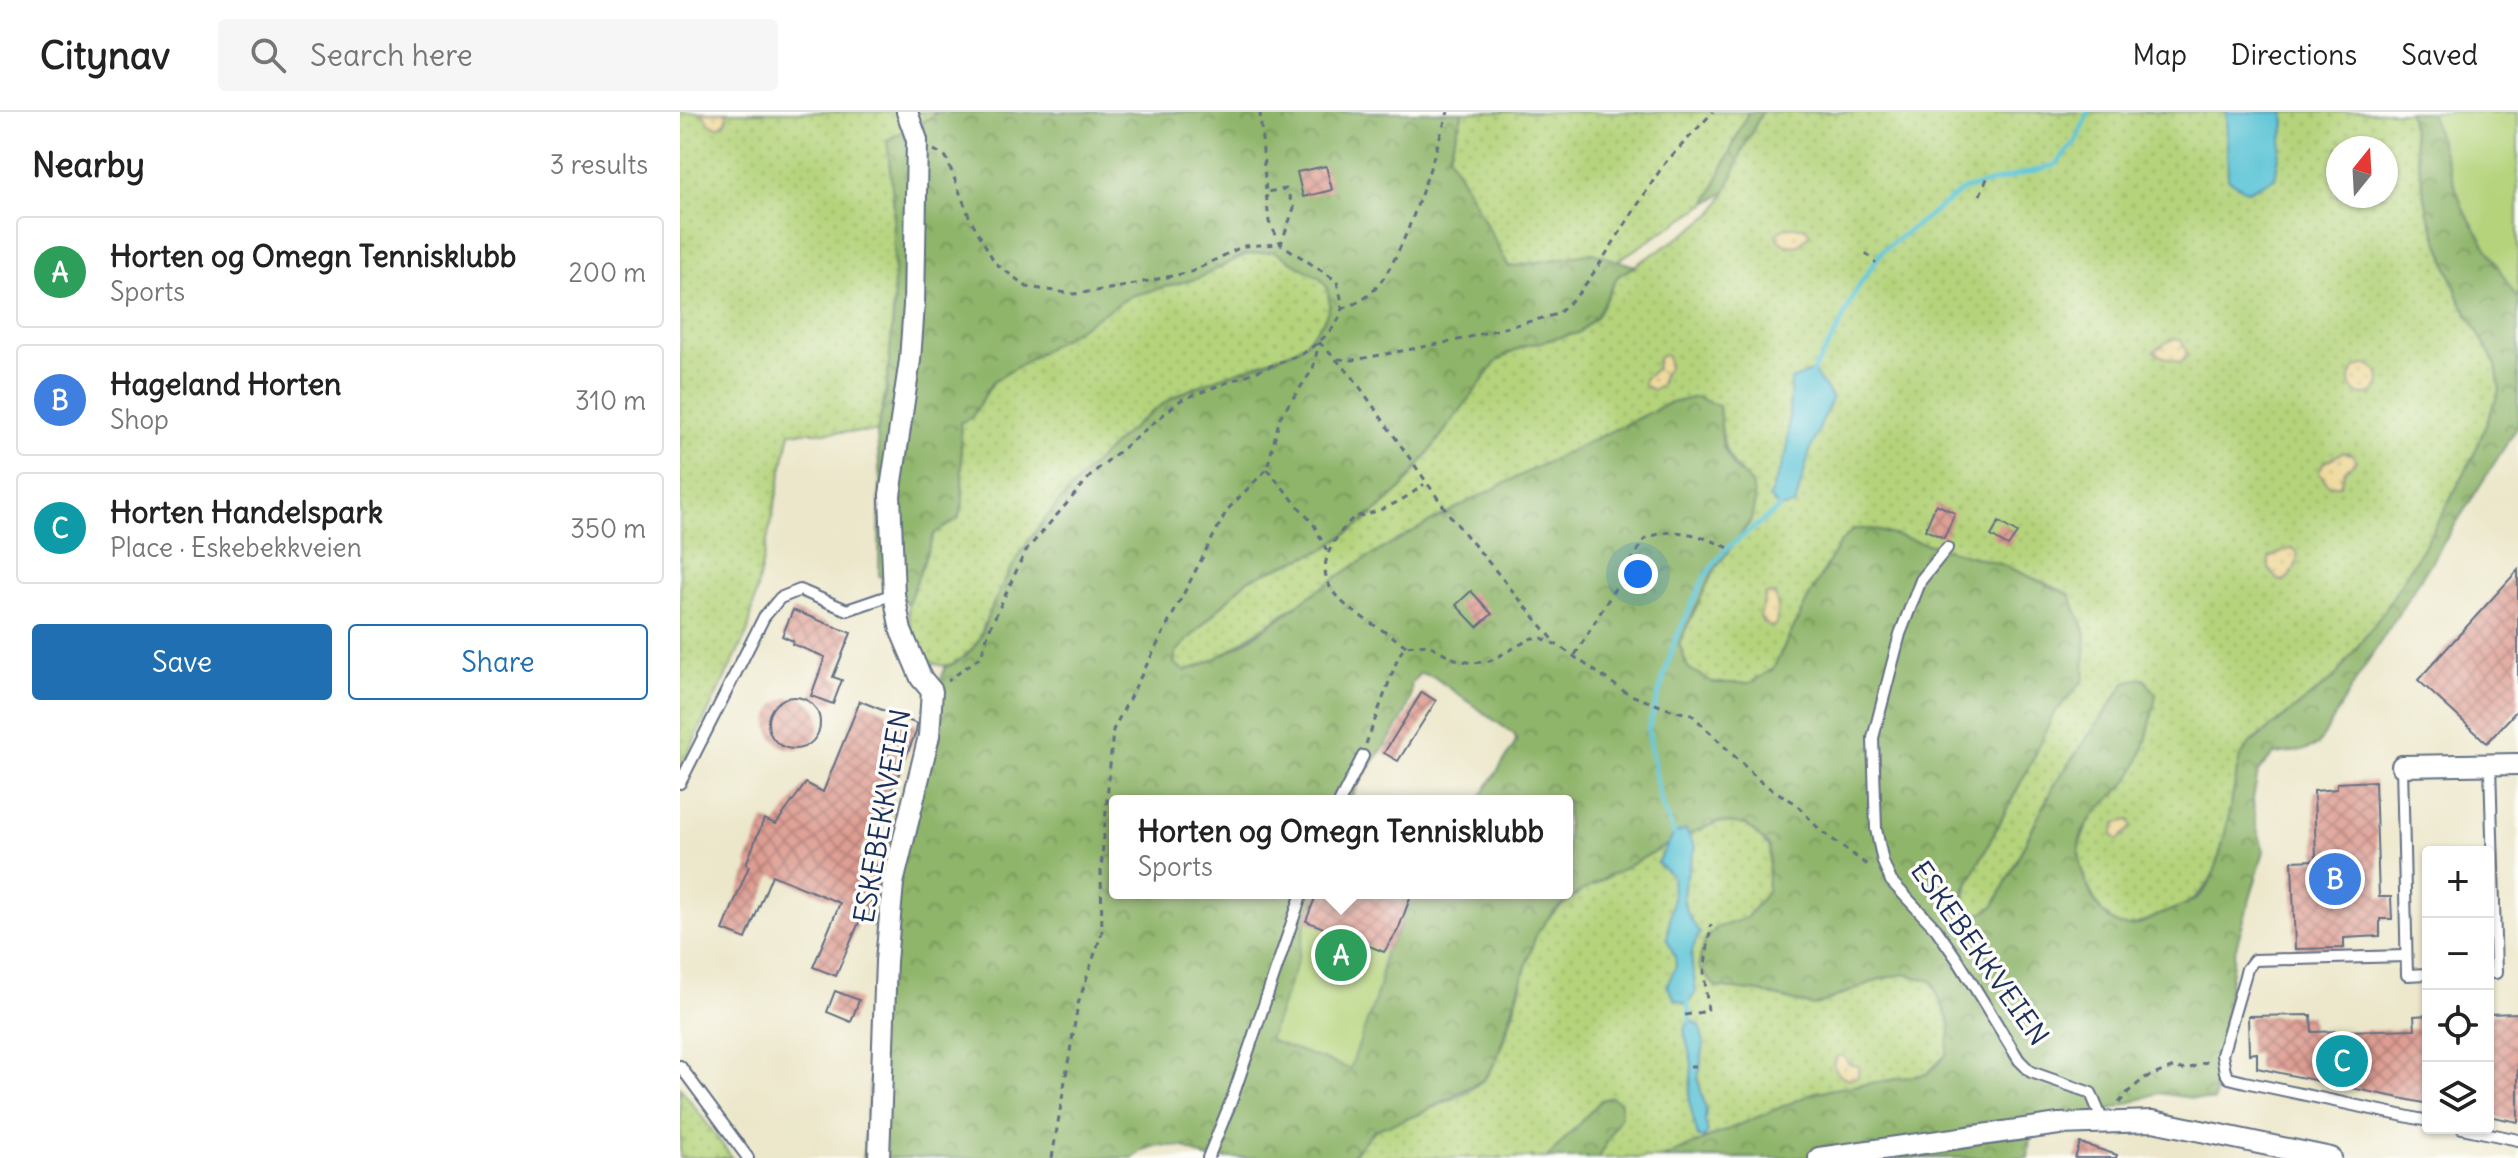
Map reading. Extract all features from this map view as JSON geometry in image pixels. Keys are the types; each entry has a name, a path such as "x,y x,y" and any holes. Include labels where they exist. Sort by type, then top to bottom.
{"street":[{"name":"ESKEBEKKVEIEN","path":"879,1158 886,961 893,883 929,736 932,691 921,678 901,631 894,594 890,495 910,360 914,305 917,140 907,112"},
{"path":"2402,766 2518,764"},
{"path":"1819,1158 2059,1124 2153,1121 2331,1158"}],"lane":[{"name":"ESKEBEKKVEIEN","path":"1947,548 1921,580 1900,634 1873,738 1876,829 1883,862 1891,881 1936,929 1959,962 2019,1060 2031,1072 2091,1093 2103,1122"},
{"path":"680,783 764,617 780,598 800,590 847,610 894,594"},
{"path":"1343,795 1363,756"},
{"path":"2490,765 2494,973"},
{"path":"2402,766 2407,975 2422,974"},
{"path":"1208,1158 1232,1099 1300,899"},
{"path":"2406,956 2254,960 2247,969 2222,1055 2229,1078 2422,1120"},
{"path":"680,1066 748,1158"},
{"path":"2490,1134 2518,1140"}],"path":[{"path":"932,691 981,656 990,628 1025,552 1093,473 1181,400 1302,354 1335,325 1342,309 1337,281 1281,244 1269,222 1260,112"},
{"path":"1342,309 1362,301 1388,274 1426,179 1448,112"},
{"path":"1338,359 1354,360 1454,341 1558,314 1580,292 1597,268 1664,164 1713,112"},
{"path":"917,140 946,157 969,216 995,263 1027,287 1074,294 1116,288 1191,272 1243,246 1281,244"},
{"path":"1980,195 1989,174"},
{"path":"1266,192 1286,189 1294,208 1281,244"},
{"path":"1866,253 1876,263"},
{"path":"1319,342 1338,359 1425,483 1511,590 1540,619 1559,646"},
{"path":"1052,1158 1078,1004 1102,932 1101,869 1113,730 1227,510 1267,469 1280,417 1313,369 1319,342"},
{"path":"1267,469 1314,525 1328,553"},
{"path":"1425,483 1393,503 1354,517 1328,553 1326,563 1331,592 1350,610 1406,646 1427,644 1455,659 1473,663 1490,661 1532,638 1542,638 1559,646 1628,694 1674,711 1687,712 1763,784 1795,803 1820,830 1891,881"},
{"path":"1575,655 1644,540 1654,534 1687,533 1733,550"},
{"path":"1363,756 1378,707 1399,655 1406,646"},
{"path":"1685,1015 1708,1011 1704,972 1711,924"},
{"path":"2103,1122 2128,1092 2145,1078 2174,1067 2185,1070 2222,1055"},
{"path":"1690,1066 1699,1066"}],"green space":[{"path":"680,112 936,112 888,140 893,199 893,302 889,367 877,432 790,432 748,631 680,769"},
{"path":"936,112 1463,112 1449,155 1509,267 1593,253 1635,266 1618,276 1596,317 1578,333 1524,346 1498,360 1402,488 1365,521 1325,549 1247,580 1176,652 1174,663 1185,671 1230,651 1333,579 1430,522 1667,404 1696,397 1719,406 1723,447 1734,467 1752,484 1755,502 1751,520 1713,572 1679,643 1688,668 1714,683 1750,683 1773,669 1839,544 1853,529 1872,529 2003,565 2070,595 2086,634 2084,679 2053,715 1965,889 1968,910 1981,914 1994,906 2054,785 2127,681 2144,678 2156,695 2141,757 2124,785 2085,827 2079,849 2082,871 2099,907 2116,923 2126,926 2141,923 2199,896 2213,876 2223,843 2240,757 2251,743 2334,678 2385,610 2440,519 2473,457 2500,389 2496,365 2459,298 2428,213 2409,112 2430,112 2463,208 2518,300 2518,426 2318,745 2302,751 2274,754 2258,772 2253,799 2255,822 2264,851 2234,954 2214,1101 2158,1093 2030,1137 2028,1158 1662,1158 1816,1092 1927,1074 1946,1055 1951,1026 1932,981 1905,974 1880,979 1814,1006 1760,992 1716,987 1698,967 1705,940 1716,928 1746,918 1767,892 1770,847 1747,825 1718,822 1680,838 1573,897 1573,795 1482,795 1513,747 1515,735 1434,677 1420,673 1411,684 1411,698 1397,728 1353,795 1109,795 1109,899 1315,899 1306,921 1298,959 1379,988 1384,952 1398,930 1410,899 1570,899 1553,912 1536,935 1496,1061 1483,1080 1420,1114 1374,1130 1350,1158 1206,1158 1184,1147 1159,1145 1143,1150 1132,1158 863,1158 871,1073 865,1038 878,977 878,930 863,918 945,667 964,657 975,645 1000,589 1026,544 1106,452 1144,419 1180,394 1295,350 1324,320 1330,305 1327,288 1321,279 1274,251 1244,255 1199,278 1131,296 993,382 972,417 960,423 963,502 958,519 934,534 908,604 879,575 877,432 886,394 894,311 894,206 887,140"},
{"path":"1463,112 1748,112 1707,203 1617,261 1593,253 1509,267 1449,155"},
{"path":"1748,112 1762,112 1726,192 1707,203"},
{"path":"1762,112 2409,112 2428,213 2459,298 2496,365 2500,389 2473,457 2385,610 2334,678 2251,742 2216,869 2200,893 2181,908 2131,930 2114,923 2100,910 2080,871 2079,845 2092,815 2112,795 2127,681 2054,785 1994,906 1981,914 1968,910 1966,905 1970,880 2053,714 2084,679 2070,594 2003,565 1872,529 1839,544 1773,669 1750,683 1714,683 1688,668 1679,643 1713,572 1751,521 1752,484 1729,458 1719,406 1354,566 1212,662 1185,671 1174,663 1176,652 1247,580 1325,549 1365,521 1402,488 1487,374 1501,350 1691,230 1714,212"},
{"path":"2430,112 2518,112 2518,300 2463,208"},
{"path":"1274,251 1313,273 1326,286 1330,296 1329,307 1312,336 1295,350 1180,395 1144,420 1082,478 1040,525 1009,572 973,648 949,665 939,665 930,660 922,652 911,630 909,601 933,536 958,519 963,502 960,423 972,416 993,382 1131,295 1199,278 1244,255"},
{"path":"1705,821 1748,826 1766,840 1773,859 1764,904 1716,987 1760,992 1814,1006 1880,979 1905,974 1932,981 1951,1027 1946,1055 1928,1074 1816,1092 1662,1158 1582,1158 1560,1146 1547,1158 1346,1158 1377,1129 1459,1096 1483,1080 1504,1041 1538,931 1552,914 1592,885"},
{"path":"1315,899 1410,899 1398,930 1384,952 1379,988 1350,1069 1269,1040 1298,959 1306,921"},
{"path":"680,1087 732,1158 680,1158"},
{"path":"1612,1097 1621,1103 1621,1115 1599,1158 1547,1158 1601,1100"}],"sand":[{"path":"702,112 726,112 727,119 717,127 709,123"},
{"path":"1787,227 1805,227 1810,234 1799,245 1787,246 1776,234"},
{"path":"2172,339 2181,340 2187,353 2179,362 2154,351"},
{"path":"1667,356 1669,367 1661,385 1653,390 1644,385 1644,379 1656,369 1658,358"},
{"path":"2365,365 2375,370 2380,380 2375,390 2365,395 2355,390 2350,380 2355,370"},
{"path":"2343,452 2354,455 2355,462 2345,470 2340,485 2329,485 2319,473 2323,463"},
{"path":"2292,548 2297,552 2295,568 2284,581 2278,580 2269,569 2269,558"},
{"path":"1766,594 1775,594 1778,608 1776,624 1771,627 1760,617"},
{"path":"2130,820 2132,827 2118,840 2112,835 2116,823"},
{"path":"1837,1056 1843,1056 1849,1064 1858,1066 1858,1076 1846,1078 1840,1074 1833,1064"}],"water":[{"path":"2226,112 2284,112 2285,123 2275,178 2248,191 2228,179"},
{"path":"1813,371 1832,398 1810,451 1795,505 1779,508 1769,498 1787,451 1791,380"},
{"path":"1686,830 1695,847 1685,882 1684,900 1691,920 1700,933 1692,956 1696,992 1688,1004 1675,1000 1667,985 1676,966 1667,939 1673,897 1672,875 1657,863 1674,834"},
{"path":"1690,1020 1700,1025 1704,1044 1698,1080 1706,1109 1708,1132 1704,1138 1698,1137 1689,1101 1692,1064 1684,1030"}],"building":[{"path":"1326,166 1332,190 1303,197 1297,172"},
{"path":"1936,504 1955,513 1944,538 1925,530"},
{"path":"1999,522 2017,533 2008,546 1991,536"},
{"path":"2518,570 2518,709 2487,743 2418,680"},
{"path":"1471,591 1492,614 1477,627 1456,605"},
{"path":"793,610 851,633 833,677 842,680 833,704 811,696 825,657 792,644 793,641 782,636"},
{"path":"1422,692 1436,701 1398,761 1384,753"},
{"path":"794,697 812,705 820,723 812,741 794,749 776,741 768,723 776,705"},
{"path":"860,701 917,724 875,832 871,831 858,858 883,869 867,914 863,913 836,976 813,967 840,903 772,875 746,939 723,930 764,819 776,824 806,783 823,792"},
{"path":"2375,781 2379,897 2391,897 2392,919 2380,919 2380,936 2344,938 2344,948 2295,949 2292,861 2316,860 2314,791 2337,789 2337,783"},
{"path":"1315,899 1410,899 1398,930 1384,952 1362,943 1353,965 1327,955 1336,933 1306,921"},
{"path":"835,991 859,1000 851,1022 827,1012"},
{"path":"2518,1013 2518,1122 2494,1117 2494,1014"},
{"path":"2311,1015 2312,1032 2415,1029 2414,1016 2422,1015 2422,1103 2257,1068 2257,1053 2249,1054 2248,1016"},
{"path":"2080,1143 2117,1155 2116,1158 2075,1158"}],"waterway":[{"path":"1813,371 1858,287 1883,250 1963,190 2055,165 2075,143 2088,112"},
{"path":"1674,834 1659,796 1648,730 1674,643 1705,576 1725,550 1779,508"},
{"path":"1688,1004 1690,1020"}],"place":[{"name":"Hageland Horten","path":"2335,879"},
{"name":"Horten og Omegn Tennisklubb","path":"1341,955"},
{"name":"Horten Handelspark","path":"2342,1061"}]}
